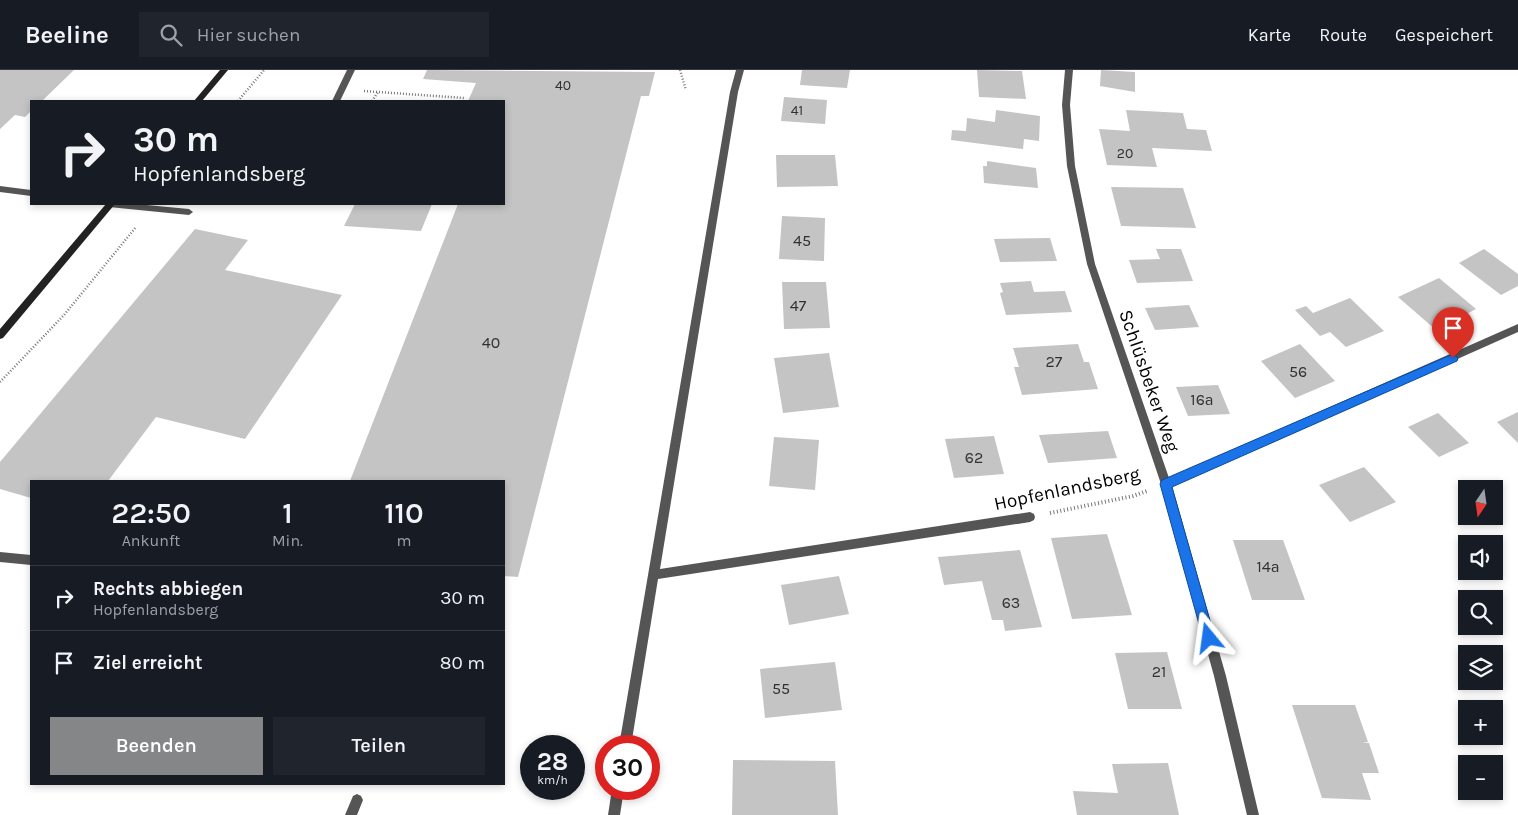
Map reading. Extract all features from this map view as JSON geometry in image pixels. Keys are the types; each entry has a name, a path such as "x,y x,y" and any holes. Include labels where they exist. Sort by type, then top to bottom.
{"main road":[{"path":"199,100 224,70"},
{"path":"0,335 109,205"}],"street":[{"path":"336,100 351,70"},
{"path":"627,735 734,92 740,70"},
{"name":"Schlüsbeker Weg","path":"1069,70 1066,105 1070,166 1091,264 1166,484 1220,676 1253,815"},
{"path":"0,189 30,193"},
{"path":"118,205 189,212"},
{"name":"Hopfenlandsberg","path":"1166,484 1518,328"},
{"name":"Hopfenlandsberg","path":"652,575 1030,517"},
{"path":"0,557 30,560"},
{"path":"351,815 356,800"},
{"path":"614,815 616,800"}],"path":[{"path":"239,100 264,70"},
{"path":"680,70 686,90"},
{"path":"341,90 464,98"},
{"path":"373,100 378,92"},
{"path":"0,382 64,315 151,209"},
{"name":"Hopfenlandsberg","path":"1030,517 1134,496 1166,484"}],"building":[{"path":"0,70 74,70 43,100 30,100 30,112 25,117 15,115 0,129"},
{"path":"427,70 655,72 649,96 641,96 518,577 505,576 505,480 350,480 458,205 505,205 505,100 468,100 476,83 423,79"},
{"path":"802,70 850,70 847,88 800,85"},
{"path":"977,70 1022,71 1026,99 979,97"},
{"path":"1101,70 1135,72 1135,92 1100,86"},
{"path":"784,97 827,100 825,124 781,121"},
{"path":"996,110 1040,116 1039,141 1024,139 1023,149 951,140 952,130 966,131 967,118 995,122"},
{"path":"1126,110 1183,113 1187,129 1206,130 1212,151 1152,148 1157,167 1107,165 1099,129 1130,131"},
{"path":"776,155 835,155 838,186 777,187"},
{"path":"987,161 1036,168 1038,188 984,183 983,166 987,166"},
{"path":"1111,187 1183,188 1196,228 1121,226"},
{"path":"354,205 432,205 421,231 344,226"},
{"path":"782,216 825,218 824,261 779,259"},
{"path":"195,229 248,240 225,270 342,295 245,439 156,417 109,480 30,480 30,498 0,489 0,462"},
{"path":"1050,238 1057,261 1000,262 994,239"},
{"path":"1156,249 1181,249 1193,281 1137,283 1129,260 1160,259"},
{"path":"1484,249 1518,274 1518,286 1501,295 1459,263"},
{"path":"1439,278 1476,309 1436,330 1398,297"},
{"path":"1031,281 1034,292 1065,291 1072,312 1006,315 1000,293 1003,292 1000,283"},
{"path":"782,282 826,282 830,328 784,329"},
{"path":"1350,298 1384,331 1346,347 1330,332 1320,336 1295,310 1306,306 1313,313"},
{"path":"1189,305 1199,327 1155,330 1145,308"},
{"path":"1078,344 1084,362 1089,362 1098,389 1022,395 1014,367 1019,367 1013,348"},
{"path":"1300,344 1335,381 1295,398 1261,361"},
{"path":"829,353 839,407 783,413 774,358"},
{"path":"1218,385 1230,414 1188,416 1176,387"},
{"path":"1518,412 1518,443 1497,422"},
{"path":"1438,413 1469,443 1439,457 1408,427"},
{"path":"1108,431 1117,458 1048,463 1039,435"},
{"path":"994,436 1004,474 954,478 945,439"},
{"path":"774,437 819,440 815,490 769,486"},
{"path":"1364,467 1396,502 1350,522 1319,485"},
{"path":"1107,534 1132,615 1072,619 1051,538"},
{"path":"1233,540 1283,540 1305,600 1252,600"},
{"path":"1020,550 1042,627 1005,631 1003,620 992,620 982,581 944,585 938,557"},
{"path":"839,576 849,614 789,625 781,585"},
{"path":"1167,652 1182,709 1128,709 1115,653"},
{"path":"835,662 842,710 765,718 760,669"},
{"path":"1292,705 1355,705 1368,742 1362,743 1369,743 1379,773 1362,773 1371,800 1322,798"},
{"path":"733,760 835,761 838,815 732,815"},
{"path":"1168,763 1179,815 1077,815 1073,791 1118,793 1112,764"}],"route":[{"path":"1209,638 1166,484 1453,358"}]}
